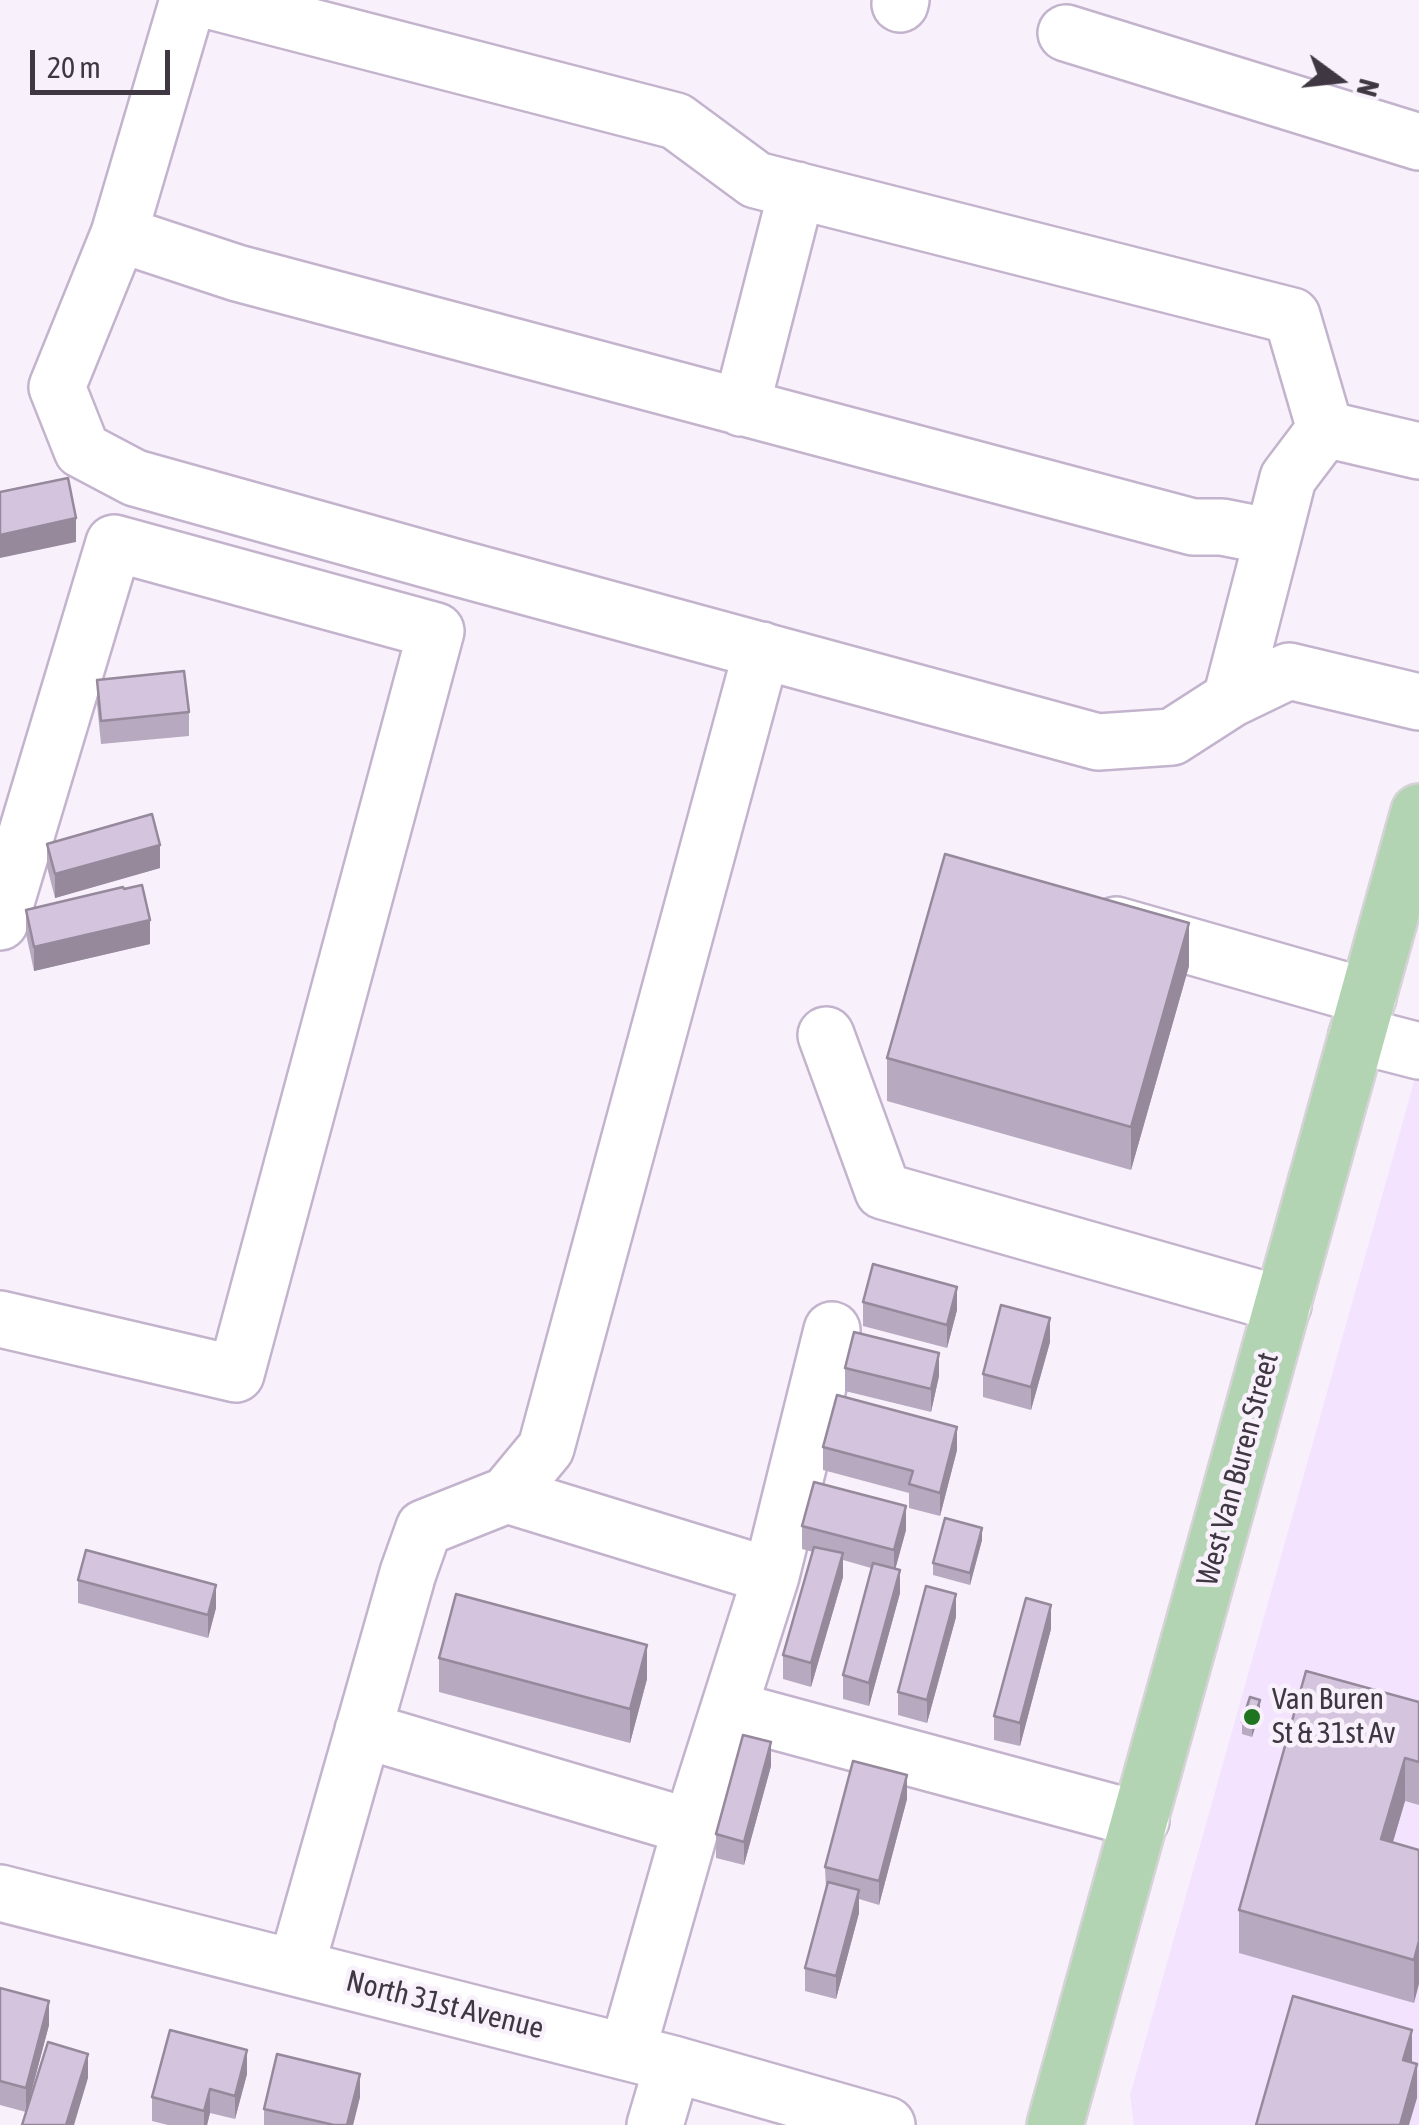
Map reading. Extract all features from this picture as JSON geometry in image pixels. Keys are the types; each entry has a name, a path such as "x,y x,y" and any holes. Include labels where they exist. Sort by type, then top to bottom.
{"main road":[{"name":"West Van Buren Street","path":"1056,2125 1419,813"}],"street":[{"path":"188,0 119,234 57,388 82,450 135,478 1098,742 1172,736 1289,670 1419,702"},
{"path":"207,0 676,121 756,180 1292,316 1325,429"},
{"path":"1066,33 1419,142"},
{"path":"741,408 797,190"},
{"path":"119,234 237,273 1192,527 1222,527 1273,537"},
{"path":"1325,429 1419,451"},
{"path":"1232,699 1288,478 1325,429"},
{"path":"0,922 114,543 436,631 236,1374 0,1318"},
{"path":"296,1967 424,1528 507,1495 546,1448 762,650"},
{"path":"1072,912 1363,1016 1419,1050"},
{"path":"826,1034 884,1191 1283,1305"},
{"path":"655,2125 650,2058 691,1828 771,1576 832,1330"},
{"path":"507,1495 771,1576"},
{"path":"730,1709 1141,1820"},
{"path":"364,1730 691,1828"},
{"name":"North 31st Avenue","path":"0,1893 650,2058 888,2125"}],"shaded area":[{"path":"1419,1064 1419,2125 1134,2125 1130,2095"}],"building":[{"path":"68,478 76,518 0,535 0,492"},
{"path":"184,671 189,712 101,721 97,680"},
{"path":"152,814 160,845 55,874 47,844"},
{"path":"945,854 1189,923 1131,1127 887,1058"},
{"path":"142,885 150,920 34,947 26,910"},
{"path":"873,1264 957,1287 947,1325 863,1302"},
{"path":"1001,1305 1050,1318 1031,1387 983,1374"},
{"path":"854,1332 939,1353 931,1389 845,1368"},
{"path":"837,1395 957,1427 940,1493 909,1484 913,1471 823,1447"},
{"path":"814,1482 906,1506 894,1550 802,1526"},
{"path":"945,1518 982,1528 970,1573 933,1563"},
{"path":"814,1547 843,1553 811,1663 783,1655"},
{"path":"86,1550 216,1585 208,1615 78,1580"},
{"path":"873,1563 900,1570 869,1683 843,1675"},
{"path":"926,1586 956,1594 927,1700 898,1692"},
{"path":"456,1594 647,1645 630,1709 439,1658"},
{"path":"1026,1598 1051,1605 1020,1723 994,1716"},
{"path":"1306,1671 1419,1702 1419,1762 1405,1758 1381,1839 1419,1850 1419,1941 1414,1960 1239,1910"},
{"path":"1250,1697 1260,1700 1252,1725 1242,1722"},
{"path":"743,1735 771,1742 744,1842 716,1834"},
{"path":"853,1761 907,1775 879,1881 825,1867"},
{"path":"828,1882 859,1890 836,1976 805,1968"},
{"path":"0,1988 49,2001 26,2088 0,2081"},
{"path":"1293,1996 1412,2030 1403,2060 1417,2064 1400,2125 1256,2125"},
{"path":"170,2030 247,2050 235,2096 210,2089 204,2111 152,2097"},
{"path":"48,2042 88,2054 66,2125 22,2125"},
{"path":"277,2054 360,2074 347,2125 264,2109"}],"place":[{"name":"Van Buren St & 31st Av","path":"1252,1717"}]}
